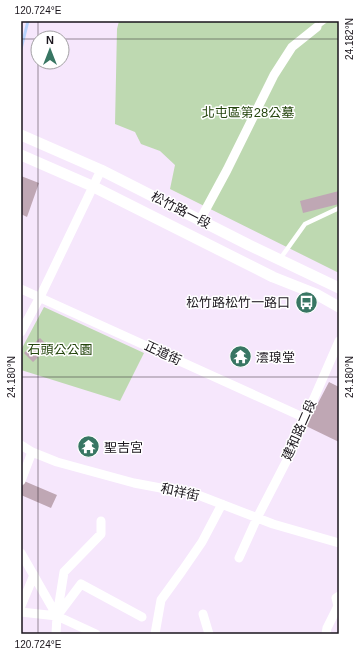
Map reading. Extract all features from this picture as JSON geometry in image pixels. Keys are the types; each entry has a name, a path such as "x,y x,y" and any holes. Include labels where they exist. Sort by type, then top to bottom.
{"street":[{"path":"200,220 227,170 274,75 292,47 317,27"},
{"name":"松竹路一段","path":"21,135 101,170 339,288"},
{"name":"松竹路一段","path":"21,155 92,186 273,277 316,294 339,306"},
{"path":"21,332 40,297 101,170"},
{"name":"正道街","path":"21,289 305,418"},
{"name":"建和路二段","path":"239,558 257,518 287,460 339,341"},
{"name":"和祥街","path":"21,444 32,452 57,462 134,483 198,495 257,518 339,543"},
{"path":"21,481 32,452"},
{"path":"156,634 160,600 182,572 202,542 222,504"},
{"path":"56,634 57,616 64,572 102,534 101,521"},
{"path":"21,553 57,616"},
{"path":"21,606 34,575"},
{"path":"57,616 81,584 142,617"},
{"path":"326,634 326,628 338,606 336,598 339,596"},
{"path":"21,612 57,616 96,634"},
{"path":"203,614 209,634"}],"lane":[{"path":"317,27 325,21"},
{"path":"280,259 305,224 339,208"}],"green space":[{"name":"北屯區第28公墓","path":"119,21 339,21 339,273 170,189 175,165 160,151 141,144 135,132 115,124 117,29"},
{"name":"石頭公公園","path":"44,307 144,353 120,401 21,370 21,350"}],"building":[{"path":"21,176 39,183 27,217 21,214"},
{"path":"339,191 339,204 303,213 300,201"},
{"path":"40,338 49,347 33,362 24,353"},
{"path":"329,382 339,387 339,442 306,426"},
{"path":"24,481 57,495 51,508 21,495 21,489"}],"waterway":[{"path":"21,49 28,21"}],"place":[{"name":"松竹路松竹一路口","path":"306,302"},
{"name":"澐瑔堂","path":"241,357"},
{"name":"聖吉宮","path":"88,447"}]}
